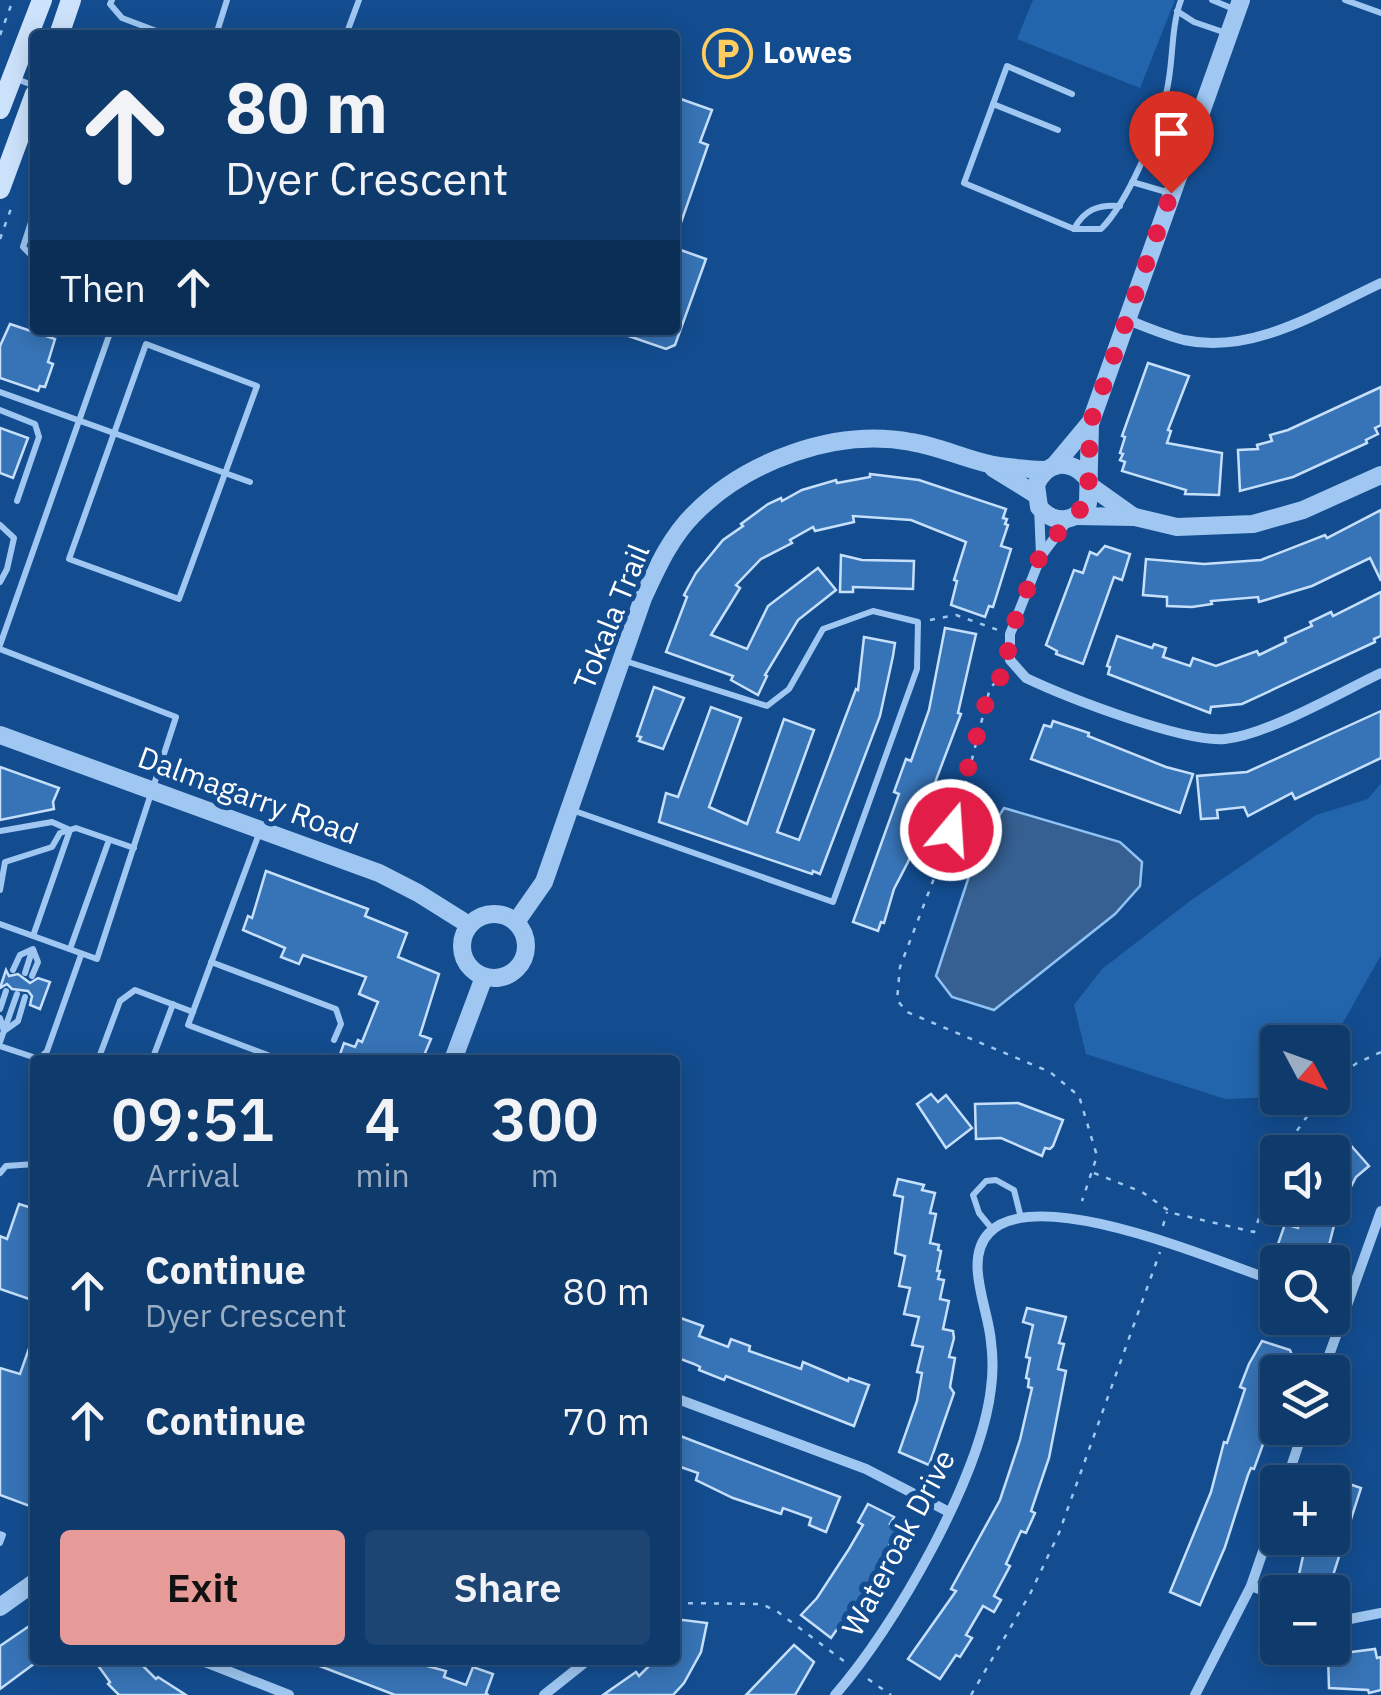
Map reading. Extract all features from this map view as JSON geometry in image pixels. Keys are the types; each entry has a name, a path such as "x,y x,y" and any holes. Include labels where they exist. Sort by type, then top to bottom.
{"main road":[{"path":"31,30 42,0"},
{"path":"61,30 71,0"},
{"path":"0,109 30,32"},
{"path":"0,190 30,104"}],"street":[{"path":"1239,5 1090,424 1088,503 1040,556 1010,634 1008,651 1013,664 1033,682 1174,732 1205,739 1248,734 1381,673"},
{"path":"1125,319 1184,340 1238,342 1265,335 1381,283"},
{"path":"1040,556 1036,485 1090,424"},
{"name":"Tokala Trail","path":"516,922 544,882 643,598 663,554 694,514 744,478 815,446 862,439 910,441 984,463 1050,468"},
{"name":"Tokala Trail","path":"984,463 1037,500"},
{"path":"1050,468 1072,466 1135,517"},
{"path":"1037,500 1052,518 1135,517 1177,528 1253,524 1303,510 1381,475"},
{"name":"Dalmagarry Road","path":"0,735 379,873 468,925"},
{"path":"486,914 508,916 516,922 526,941 521,962 505,976 474,972 462,955 461,944 468,925 486,914"},
{"path":"455,1055 484,976"},
{"path":"1350,1294 1381,1211"},
{"path":"993,1230 1021,1218 1104,1222 1260,1276"},
{"name":"Wateroak Drive","path":"835,1695 856,1670 913,1580 971,1466 991,1387 992,1340 978,1265 980,1246 993,1230"},
{"path":"680,1400 866,1469 949,1512"},
{"path":"1194,1695 1251,1586 1262,1555"},
{"path":"0,1607 30,1586"},
{"path":"1251,1586 1260,1589"},
{"path":"1350,1619 1381,1613"},
{"path":"213,1665 290,1695"},
{"path":"544,1695 582,1665"}],"lane":[{"path":"112,0 110,4 122,18 154,30"},
{"path":"218,30 228,0"},
{"path":"348,30 358,0"},
{"path":"1072,94 1007,66 964,183 1074,229 1101,229 1120,206 1132,182 1166,94 1181,0"},
{"path":"1212,0 1239,5"},
{"path":"1345,0 1381,12"},
{"path":"1177,11 1194,22 1228,34"},
{"path":"13,77 30,87"},
{"path":"993,104 1058,130"},
{"path":"1132,182 1171,193"},
{"path":"1074,229 1088,211 1120,206"},
{"path":"30,225 23,247 30,254"},
{"path":"0,924 98,959 176,718 0,647 3,628 109,335"},
{"path":"146,344 257,386 227,474 179,600 69,558 146,344"},
{"path":"0,392 250,482"},
{"path":"0,410 35,424 38,437 17,501"},
{"path":"0,526 14,538 7,570 0,582"},
{"path":"569,809 833,902 916,669 918,622 874,611 822,629 789,689 767,706 621,660"},
{"path":"0,831 52,822 70,830"},
{"path":"0,890 5,862 52,847 60,833 76,828 134,848"},
{"path":"28,975 38,962 33,949 35,937 70,830"},
{"path":"260,830 188,1025 268,1055"},
{"path":"70,949 109,840"},
{"path":"14,970 20,955 33,949"},
{"path":"43,1055 81,955"},
{"path":"211,962 336,1009 341,1024 334,1040"},
{"path":"0,1009 6,990"},
{"path":"100,1055 120,1002 135,990 193,1012"},
{"path":"21,996 0,1044 30,1056"},
{"path":"154,1055 173,1004"},
{"path":"0,1018 4,1031"},
{"path":"0,1173 6,1166 30,1164"},
{"path":"993,1230 979,1213 973,1195 986,1181 996,1180 1014,1190 1021,1218"},
{"path":"0,1534 0,1543"}],"path":[{"path":"0,36 13,0"},
{"path":"918,622 956,614 1010,634"},
{"path":"1013,664 990,688 948,840 900,967 897,1000 907,1012 1050,1072 1079,1096 1098,1156 1082,1201"},
{"path":"1350,1068 1381,1052"},
{"path":"1092,1172 1142,1192 1168,1210 1241,1232 1254,1232 1260,1216"},
{"path":"1163,1226 1168,1210"},
{"path":"970,1695 1030,1594 1060,1533 1164,1243"},
{"path":"680,1603 762,1604 891,1695"}],"shaded area":[{"path":"1033,0 1175,0 1140,88 1017,39"},
{"path":"1381,783 1381,955 1342,1025 1260,1025 1260,1098 1225,1099 1086,1054 1074,1005 1102,969 1190,901 1316,815 1368,799"},
{"path":"1004,808 1120,842 1142,862 1140,886 1115,914 994,1010 952,997 936,976 978,849"}],"building":[{"path":"680,99 712,110 700,142 708,145 680,225"},
{"path":"680,250 706,259 680,331"},
{"path":"10,324 30,331 30,335 55,339 48,362 53,364 45,387 40,386 38,391 0,378 0,346"},
{"path":"626,335 679,335 675,345 666,349"},
{"path":"1148,363 1189,376 1168,430 1171,431 1167,443 1222,453 1219,495 1185,494 1186,490 1122,471 1122,436"},
{"path":"1381,387 1381,425 1375,428 1378,434 1367,443 1293,477 1240,491 1238,450 1258,449 1257,445 1272,441 1270,435"},
{"path":"0,428 28,438 13,478 0,473"},
{"path":"870,474 919,480 1006,509 1003,518 1008,525 1001,546 1011,549 993,607 989,606 985,617 951,605 966,542 911,520 853,516 854,522 815,531 813,527 790,540 792,543 761,559 736,585 740,588 711,635 747,649 768,606 818,568 836,590 798,620 765,675 758,695 731,680 733,676 666,652 687,597 684,595 696,573 741,524 781,498 782,501 802,490"},
{"path":"1381,510 1381,581 1370,558 1312,586 1259,602 1258,597 1211,601 1212,604 1192,607 1167,606 1167,597 1143,595 1146,559 1204,564 1261,560 1325,535 1327,538"},
{"path":"1105,546 1130,554 1122,580 1114,577 1083,664 1056,654 1046,645 1074,570 1083,573 1090,552 1097,555"},
{"path":"841,555 862,560 914,561 913,589 853,587 853,592 840,592"},
{"path":"1381,592 1381,636 1375,642 1242,704 1211,707 1210,713 1108,674 1117,636 1152,648 1154,644 1166,648 1163,657 1190,666 1193,658 1216,666 1257,651 1259,655 1312,626 1310,622 1331,612 1333,616"},
{"path":"945,628 976,634 958,713 961,714 914,838 917,839 878,931 853,922 899,794 894,792 906,759 911,761 929,710"},
{"path":"864,637 895,643 893,656 880,716 820,874 659,822 666,793 678,797 711,707 741,718 709,807 747,824 784,719 814,730 777,832 799,840 858,690"},
{"path":"654,687 684,698 663,749 639,741 641,737 637,736"},
{"path":"1381,711 1381,758 1295,799 1292,793 1248,816 1244,807 1217,810 1218,818 1201,819 1197,776 1247,772"},
{"path":"1053,721 1166,767 1193,774 1180,813 1031,759 1044,725 1051,727"},
{"path":"0,767 59,788 54,809 0,820"},
{"path":"266,871 368,909 365,916 407,933 398,957 439,974 420,1035 431,1039 424,1055 340,1055 344,1043 355,1047 358,1040 362,1042 378,1002 359,994 366,977 303,955 299,964 281,957 285,948 243,930 248,916 252,918"},
{"path":"6,970 9,976 18,974 30,983 38,978 50,982 40,1009 30,1005 32,996 28,991 12,989 7,984 0,988"},
{"path":"931,1094 938,1102 946,1095 972,1128 946,1148 917,1104"},
{"path":"1018,1103 1063,1120 1053,1146 1045,1148 1042,1156 1001,1138 976,1139 975,1104"},
{"path":"1350,1144 1369,1166 1350,1189"},
{"path":"898,1179 924,1185 922,1190 935,1193 930,1213 936,1214 930,1243 939,1245 941,1251 937,1271 938,1279 944,1280 940,1299 949,1301 943,1329 953,1331 954,1338 949,1357 955,1358 950,1387 954,1393 929,1465 899,1452 917,1401 922,1373 917,1372 923,1347 912,1345 919,1317 904,1314 910,1288 899,1286 905,1256 895,1253 903,1197 894,1195"},
{"path":"19,1204 30,1207 30,1299 0,1289 0,1236 7,1239"},
{"path":"1285,1225 1334,1225 1329,1245 1278,1245"},
{"path":"1027,1308 1066,1317 1058,1369 1066,1371 1049,1458 1031,1511 1035,1513 1026,1533 1021,1531 1006,1564 1010,1566 994,1596 1001,1600 994,1612 983,1606 966,1635 972,1638 940,1679 908,1659 956,1591 951,1589 1000,1500 1032,1388 1026,1378 1033,1325 1023,1322"},
{"path":"680,1318 703,1326 699,1336 728,1347 731,1339 750,1346 749,1351 801,1369 803,1362 848,1381 849,1378 869,1385 854,1426 726,1376 724,1380 680,1359"},
{"path":"1262,1341 1290,1350 1292,1355 1260,1355 1263,1445 1200,1605 1170,1592 1211,1492 1224,1442 1227,1443 1245,1389 1240,1387"},
{"path":"30,1346 30,1506 0,1495 0,1368 20,1374"},
{"path":"680,1436 840,1497 826,1532 809,1525 811,1518 783,1508 781,1514 733,1498 696,1480 698,1473 680,1467"},
{"path":"1350,1484 1361,1488 1350,1522"},
{"path":"868,1504 894,1517 890,1524 899,1528 865,1597 844,1628 840,1625 831,1638 801,1615 849,1549 863,1525 858,1522"},
{"path":"1303,1555 1340,1555 1333,1575 1299,1575"},
{"path":"680,1620 707,1623 701,1652 673,1695 603,1695 636,1672 639,1676 650,1665 680,1665"},
{"path":"30,1625 32,1665 0,1689 0,1646"},
{"path":"794,1645 814,1662 795,1695 746,1695"},
{"path":"1375,1649 1377,1658 1381,1657 1381,1690 1369,1693 1329,1688 1328,1665 1350,1665 1350,1652"},
{"path":"98,1665 142,1665 156,1679 186,1695 119,1695"},
{"path":"317,1665 424,1665 446,1671 444,1677 466,1685 473,1667 493,1674 488,1695 395,1695"}],"place":[{"name":"Lowes","path":"728,53"}],"route":[{"path":"951,830 990,688 1013,664 1008,651 1010,634 1040,556 1069,519 1088,503 1090,424 1171,193"}]}
